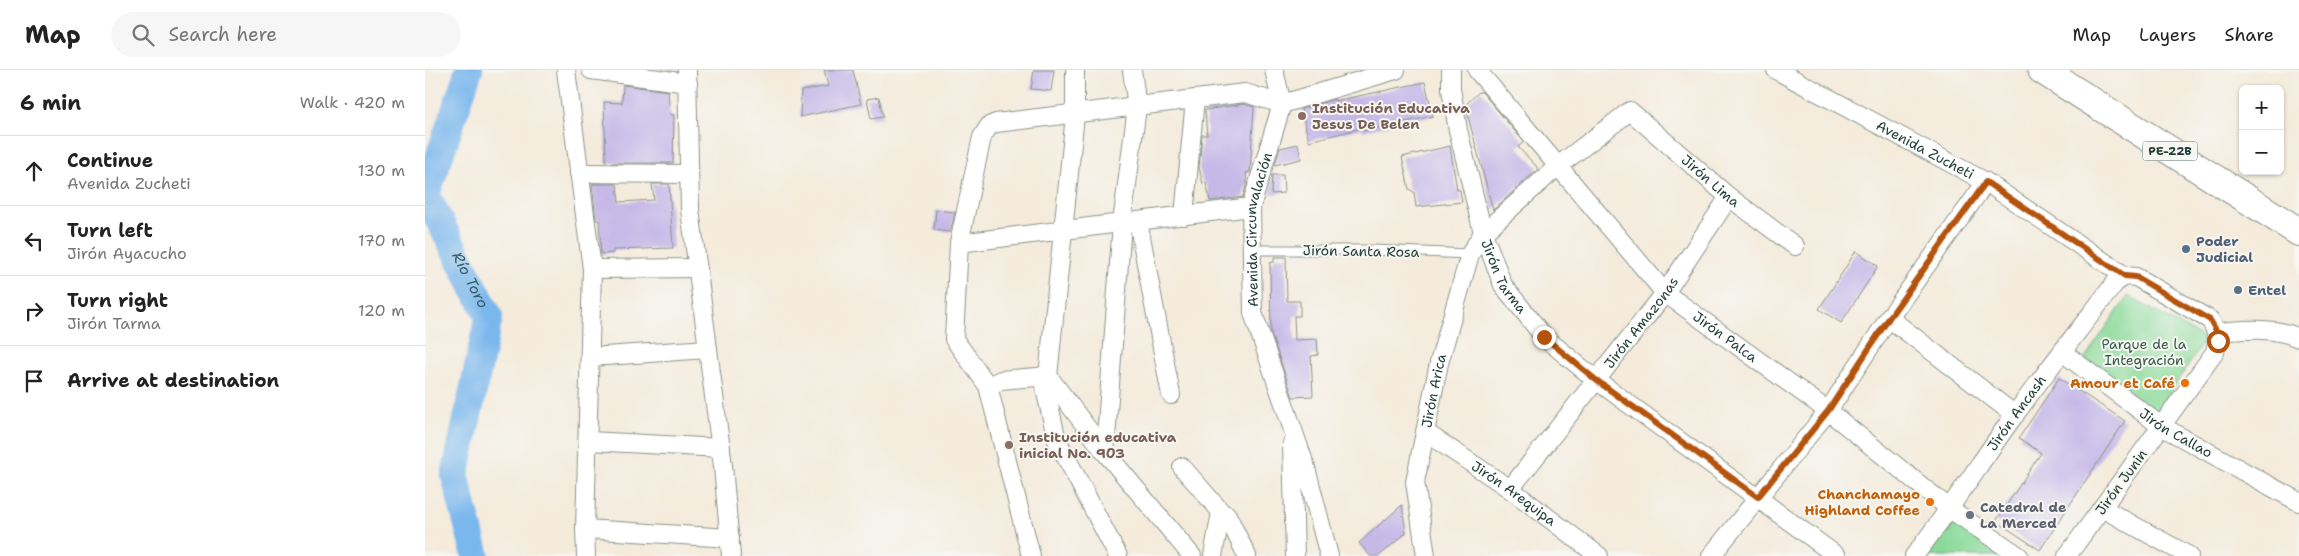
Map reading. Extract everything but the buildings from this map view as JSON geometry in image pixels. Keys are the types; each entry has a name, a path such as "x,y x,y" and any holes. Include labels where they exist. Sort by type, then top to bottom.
{"highway":[{"name":"PE-22B","path":"2042,70 2299,232"}],"street":[{"path":"566,70 592,269 589,441 585,530 586,556"},
{"path":"591,70 687,77 690,208 721,448 731,556"},
{"path":"1075,70 1075,114 1064,230 1045,376 1057,440 1118,556"},
{"path":"1105,452 1130,222 1137,107 1132,70"},
{"path":"1274,70 1282,104"},
{"path":"1031,556 988,386 954,339 959,243 982,137 989,126 996,123 1137,107 1245,92 1282,104 1396,70"},
{"name":"Jirón Tarma","path":"1451,70 1451,89 1458,130 1483,233 1503,285 1544,337 1596,380 1837,556"},
{"name":"Jirón Palca","path":"1477,70 1665,293 1828,411 1950,510 2019,556"},
{"name":"Avenida Zucheti","path":"1776,70 1986,182 2125,276 2136,277 2210,320 2217,332"},
{"path":"1184,216 1195,99"},
{"name":"Avenida Circunvalación","path":"1282,104 1251,207 1253,313 1306,468 1329,556"},
{"name":"Jirón Arica","path":"1426,556 1415,482 1439,363 1470,254 1483,233 1558,166 1630,111"},
{"name":"Jirón Lima","path":"1630,111 1729,197 1795,246"},
{"path":"579,172 689,174"},
{"path":"1711,556 1828,411 1889,318 1986,182"},
{"name":"Jirón Amazonas","path":"1510,489 1665,293 1729,197"},
{"path":"959,243 1251,207"},
{"path":"1130,222 1171,395"},
{"path":"592,269 698,268"},
{"name":"Jirón Ancash","path":"1914,556 1950,510 2015,415 2062,352 2115,283 2125,276"},
{"path":"1889,318 2015,415"},
{"path":"2217,332 2261,328 2284,331 2299,338"},
{"name":"Jirón Junin","path":"2067,556 2215,352 2218,341 2217,332"},
{"path":"590,357 708,349"},
{"name":"Jirón Callao","path":"2062,352 2161,426 2299,502"},
{"path":"1045,376 1105,452 1192,556"},
{"path":"988,386 1001,380 1045,376"},
{"path":"1291,425 1295,556"},
{"name":"Jirón Arequipa","path":"1425,432 1510,489 1599,556"},
{"path":"589,441 721,448"},
{"path":"1182,467 1223,514 1227,515 1247,556"},
{"path":"2102,508 2189,556"},
{"path":"1213,556 1220,518 1223,514"},
{"path":"585,530 730,538"}],"lane":[{"name":"Jirón Santa Rosa","path":"1252,250 1373,250 1470,254"}],"green space":[{"name":"Parque de la Integración","path":"2128,296 2205,339 2157,414 2084,359"},
{"path":"1950,509 2019,556 1914,556"}],"waterway":[{"name":"Río Toro","path":"469,70 426,195 489,316 455,476 476,556"}],"place":[{"name":"Institución Educativa Jesus De Belen","path":"1302,116"},
{"name":"Poder Judicial","path":"2186,249"},
{"name":"Entel","path":"2238,290"},
{"name":"Amour et Café","path":"2185,383"},
{"name":"Institución educativa inicial No. 903","path":"1009,445"},
{"name":"Chanchamayo Highland Coffee","path":"1930,502"},
{"name":"Catedral de La Merced","path":"1970,515"}],"route":[{"path":"1544,337 1596,380 1758,497 1828,411 1889,318 1986,182 2125,276 2136,277 2210,320 2217,332 2218,341"}]}
